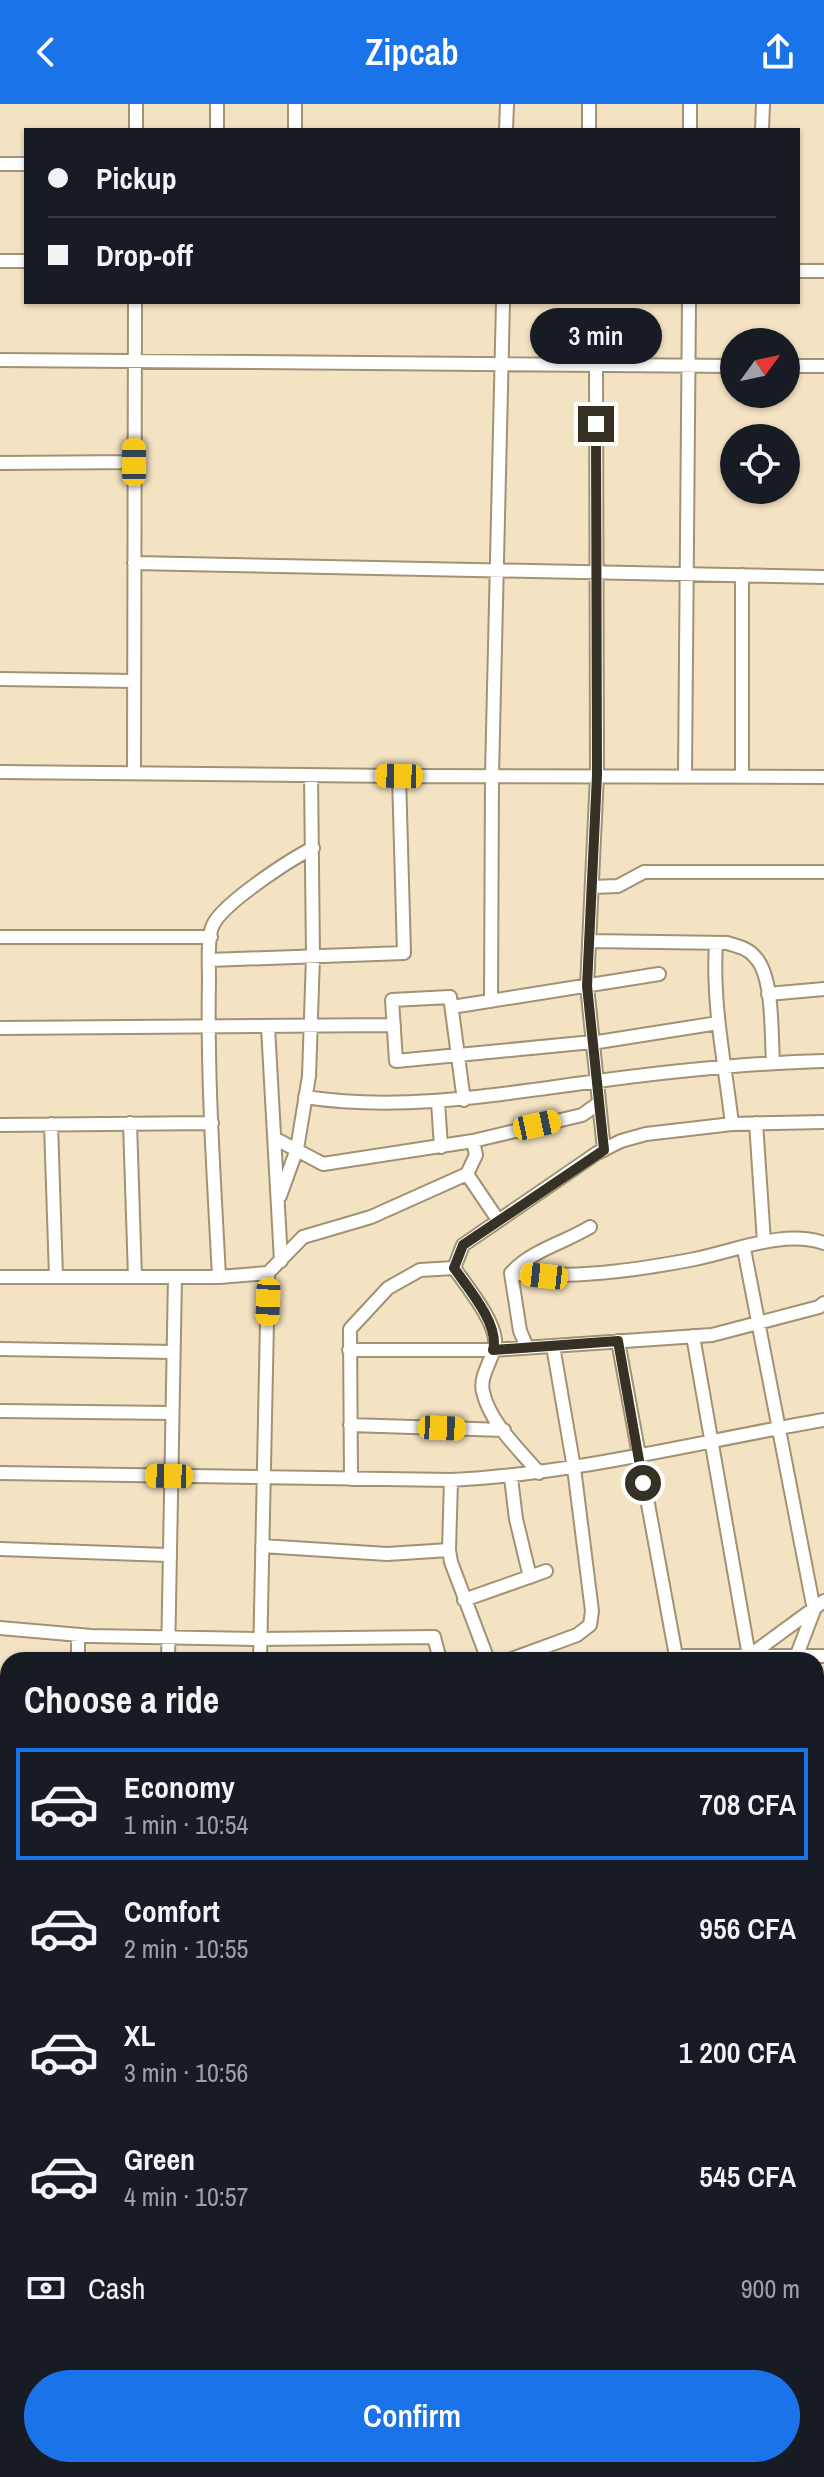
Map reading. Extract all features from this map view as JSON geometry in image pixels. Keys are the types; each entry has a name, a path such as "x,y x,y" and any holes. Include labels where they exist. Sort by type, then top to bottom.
{"street":[{"path":"136,104 136,128"},
{"path":"217,104 217,128"},
{"path":"295,104 295,128"},
{"path":"506,128 507,104"},
{"path":"589,104 589,128"},
{"path":"690,104 690,128"},
{"path":"762,128 763,104"},
{"path":"0,164 24,164"},
{"path":"0,261 24,261"},
{"path":"800,271 824,271"},
{"path":"134,773 135,304"},
{"path":"491,1001 492,775 503,304"},
{"path":"685,776 689,304"},
{"path":"0,360 720,366"},
{"path":"596,365 597,775 587,986 604,1150"},
{"path":"800,366 824,366"},
{"path":"0,463 134,462"},
{"path":"134,563 824,577"},
{"path":"742,575 742,776"},
{"path":"0,679 134,681"},
{"path":"0,772 824,777"},
{"path":"280,1196 297,1149 309,1076 313,957 311,775"},
{"path":"209,960 404,953 399,776"},
{"path":"219,1277 208,1026 212,926 229,907 291,859 313,848"},
{"path":"592,887 618,886 644,872 824,872"},
{"path":"0,937 211,937"},
{"path":"589,941 716,943 743,947 756,957 765,972 773,1062"},
{"path":"716,943 714,976 718,1023 732,1124"},
{"path":"452,1007 659,974"},
{"path":"768,994 824,989"},
{"path":"464,1100 458,1055 452,1007 450,997 392,1000 396,1061 458,1055 593,1042 718,1023"},
{"path":"0,1028 394,1025"},
{"path":"268,1027 280,1196 281,1261"},
{"path":"305,1097 343,1103 438,1102 726,1066 824,1061"},
{"path":"438,1102 441,1147"},
{"path":"276,1139 323,1164 473,1141 582,1115 599,1103"},
{"path":"454,1268 463,1245 621,1141 646,1134 732,1124 824,1122"},
{"path":"130,1123 135,1277"},
{"path":"0,1125 212,1123"},
{"path":"756,1123 764,1242"},
{"path":"51,1124 56,1277"},
{"path":"0,1277 219,1277 268,1273 303,1237 371,1217 467,1174 476,1155 473,1141"},
{"path":"467,1174 498,1220"},
{"path":"511,1273 524,1259 590,1227"},
{"path":"511,1273 544,1276 625,1272 788,1238 824,1243"},
{"path":"744,1249 819,1606 798,1652"},
{"path":"351,1479 350,1329 388,1288 420,1270 454,1268"},
{"path":"454,1268 493,1330 493,1350 482,1389 490,1413 539,1473"},
{"path":"260,1652 268,1273"},
{"path":"511,1273 520,1331 527,1347"},
{"path":"168,1652 175,1277"},
{"path":"349,1350 493,1350 712,1335 822,1306"},
{"path":"693,1336 748,1652"},
{"path":"618,1341 674,1652"},
{"path":"531,1652 577,1635 590,1625 592,1611 574,1468 553,1346"},
{"path":"0,1349 173,1352"},
{"path":"0,1411 171,1413"},
{"path":"0,1473 451,1480 511,1478 824,1420"},
{"path":"350,1425 504,1430"},
{"path":"511,1478 516,1519 530,1577"},
{"path":"451,1480 449,1550 464,1600 485,1652"},
{"path":"262,1546 387,1554 449,1550"},
{"path":"0,1549 168,1555"},
{"path":"464,1600 546,1571"},
{"path":"755,1652 819,1606"},
{"path":"0,1628 78,1635 260,1639 434,1637 438,1652"},
{"path":"78,1635 78,1652"}],"route":[{"path":"596,424 597,775 587,986 604,1150 463,1245 454,1268 493,1330 493,1350 618,1341 643,1483"}]}
